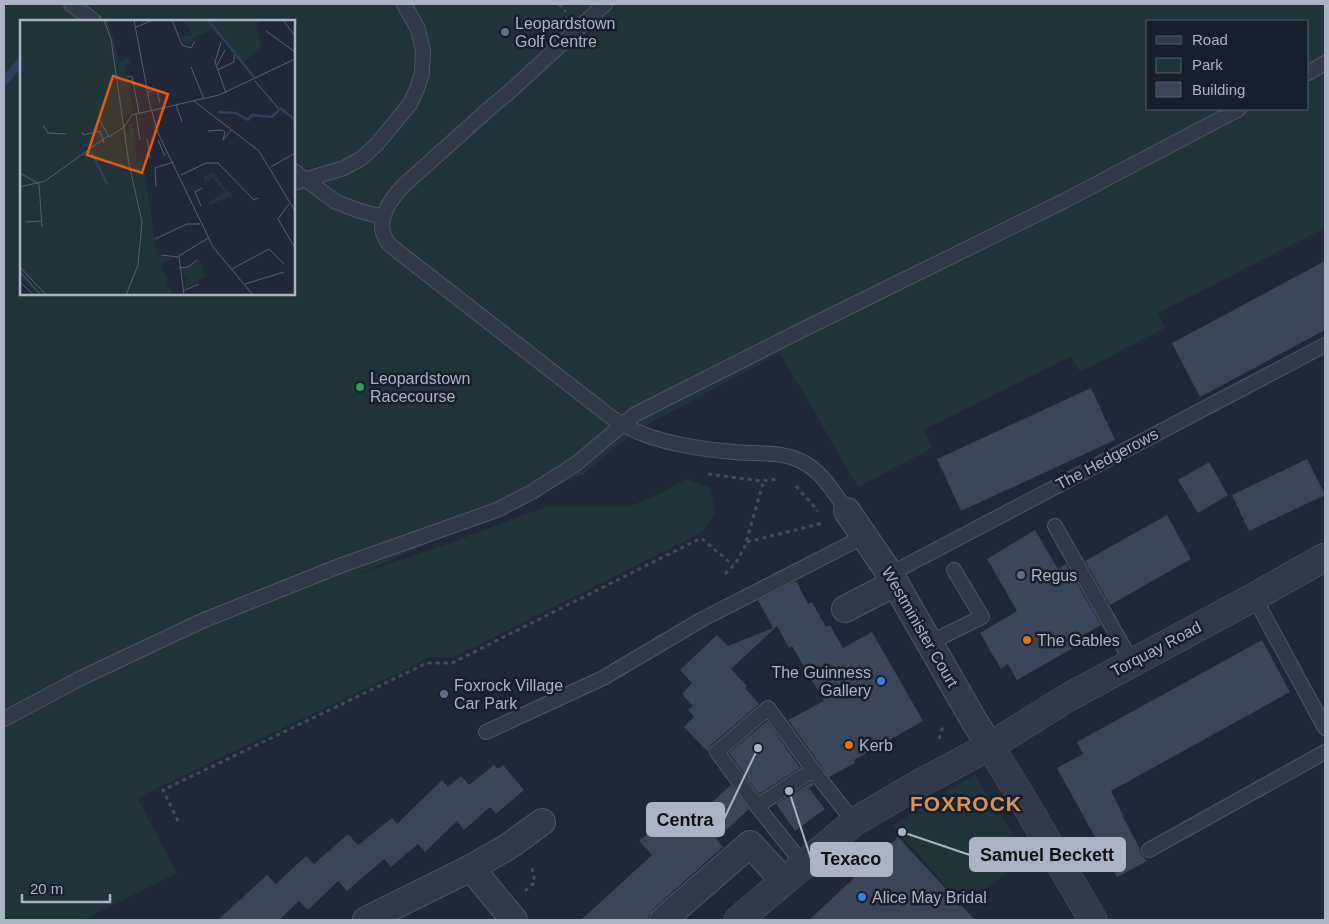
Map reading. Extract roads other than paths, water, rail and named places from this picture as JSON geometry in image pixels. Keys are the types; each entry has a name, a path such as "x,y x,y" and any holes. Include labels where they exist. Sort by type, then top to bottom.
{"street":[{"name":"Westminister Court","path":"837,517 865,536 892,578 990,746"},
{"name":"Torquay Road","path":"738,920 854,822 917,785 990,746 1067,698 1325,557"},
{"path":"845,609 892,578"},
{"path":"990,746 1093,920"},
{"path":"366,920 471,868 509,846 535,827"},
{"path":"663,920 750,844 793,873"},
{"path":"471,868 510,916"}],"lane":[{"path":"71,4 93,20"},
{"path":"300,181 344,168 362,158 377,144 410,104 422,73 423,51 418,29 404,4"},
{"path":"605,4 403,186 386,209 382,224 386,241 612,418 642,434 669,443 704,449 784,455 802,462 830,485 837,517"},
{"path":"1309,72 1325,63"},
{"path":"4,719 79,679 202,621 342,566 498,510 532,492 577,463 634,415 1064,200 1237,110"},
{"path":"300,181 336,202 384,217"},
{"name":"The Hedgerows","path":"892,578 1325,345"},
{"path":"1055,526 1132,662"},
{"path":"486,732 603,678 701,620 865,536"},
{"path":"929,643 982,617 954,570"},
{"path":"1254,597 1325,728"},
{"path":"793,873 758,806 717,752 768,708 854,822"},
{"path":"1149,850 1325,752"},
{"path":"758,806 813,770"}],"waterway":[{"path":"4,81 20,63"}],"place":[{"name":"Leopardstown Golf Centre","path":"505,32"},
{"name":"Leopardstown Racecourse","path":"360,387"},
{"name":"Regus","path":"1021,575"},
{"name":"The Gables","path":"1027,640"},
{"name":"The Guinness Gallery","path":"881,681"},
{"name":"Foxrock Village Car Park","path":"444,694"},
{"name":"Kerb","path":"849,745"},
{"name":"Centra","path":"758,748"},
{"name":"Texaco","path":"789,791"},
{"name":"Samuel Beckett","path":"902,832"},
{"name":"Alice May Bridal","path":"862,897"}],"district":[{"name":"FOXROCK","path":"966,803"}]}
